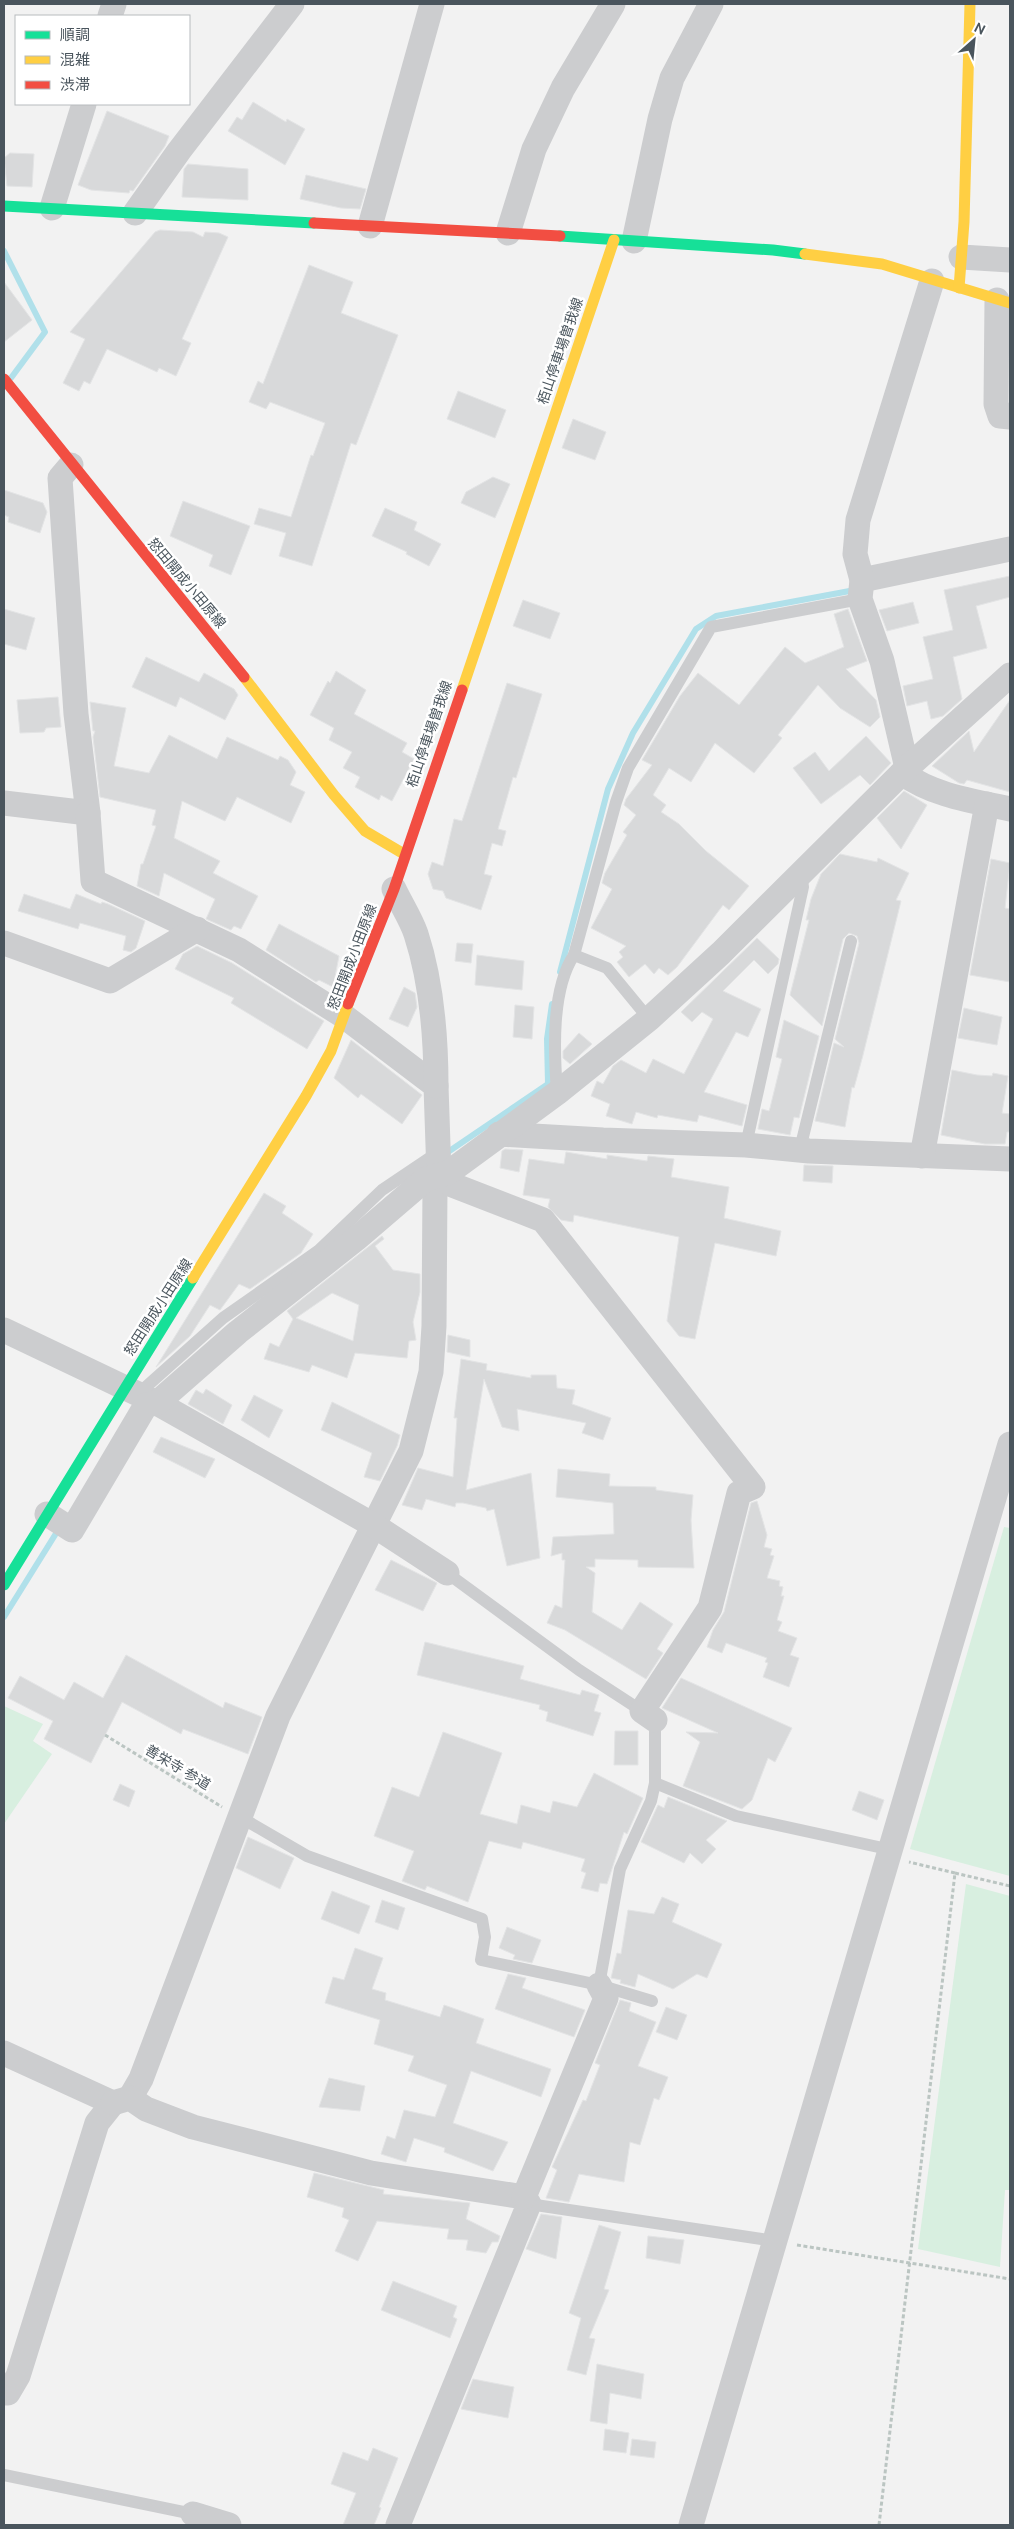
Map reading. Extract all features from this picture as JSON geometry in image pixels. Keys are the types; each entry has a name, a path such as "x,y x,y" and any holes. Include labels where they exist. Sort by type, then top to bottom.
{"main road":[{"path":"959,288 970,4"},
{"path":"4,206 508,233 773,250 882,264 1003,302"},
{"name":"栢山停車場曽我線","path":"404,854 624,241"},
{"name":"怒田開成小田原線","path":"4,379 71,465 214,639 334,795 365,831 404,854 394,889 357,977 331,1050 143,1396 47,1514 4,1586"}],"street":[{"path":"135,214 179,151 292,4"},
{"path":"370,226 432,4"},
{"path":"508,233 534,149 563,88 613,4"},
{"path":"624,241 672,78 711,4"},
{"path":"52,208 84,105"},
{"path":"961,257 1010,260"},
{"path":"922,1156 998,806 928,788 905,770 882,661 861,589 855,554 858,520 932,281"},
{"path":"1003,302 996,404 1000,416 1010,417"},
{"path":"71,465 60,478 76,714 88,813 93,881 239,950 344,1017 436,1086"},
{"path":"861,589 1010,549"},
{"path":"438,1164 448,1173 557,1093 649,1019 722,953 905,770 1010,675"},
{"path":"4,803 88,813"},
{"path":"4,2393 8,2393 18,2376 98,2124 142,2078 278,1716 411,1451 430,1372 434,1326 435,1187 438,1164 436,1086 433,1007 426,972 416,933 394,889"},
{"path":"4,943 110,980 197,929"},
{"path":"499,1134 746,1145 809,1151 1010,1159"},
{"path":"143,1396 238,1332 356,1239 426,1179 438,1164"},
{"path":"438,1164 450,1184 543,1220 753,1487 739,1493 710,1608 649,1716"},
{"path":"4,1330 143,1396 374,1526 447,1573"},
{"path":"47,1514 72,1530 146,1405 143,1396"},
{"path":"691,2525 891,1854 1010,1444"},
{"path":"398,2525 606,1998 599,1985"},
{"path":"4,2053 193,2127 371,2173 526,2201"},
{"path":"193,2514 230,2525"}],"lane":[{"path":"557,1093 554,1044 556,1021 567,966 574,955 616,802 628,768 711,627 861,589"},
{"path":"746,1145 803,888 800,873"},
{"path":"800,1149 851,941"},
{"path":"574,955 607,968 649,1019"},
{"path":"447,1573 579,1670 649,1716 655,1783 652,1800 620,1869 599,1985"},
{"path":"655,1783 736,1816 891,1854"},
{"path":"240,1817 307,1856 482,1919 485,1937 481,1960 599,1985 652,2001"},
{"path":"526,2201 775,2241"},
{"path":"4,2475 193,2514"}],"path":[{"name":"善栄寺 参道","path":"105,1735 240,1817"},
{"path":"891,1854 1010,1886"},
{"path":"879,2525 955,1872"},
{"path":"775,2241 1010,2278"}],"green space":[{"path":"1004,1527 1010,1528 1010,1876 910,1849"},
{"path":"4,1706 43,1724 33,1741 52,1754 4,1824"},
{"path":"966,1884 1010,1896 1010,2190 1005,2190 1000,2267 918,2249"}],"building":[{"path":"253,102 286,122 287,119 305,129 285,165 228,131 237,117 242,120"},
{"path":"107,111 169,136 165,146 133,191 130,190 129,193 91,190 78,185"},
{"path":"10,153 34,154 32,187 7,186 4,158"},
{"path":"188,164 248,169 248,200 182,197 184,169"},
{"path":"306,175 366,189 360,209 341,208 300,199"},
{"path":"160,230 193,232 203,237 205,232 219,233 228,237 182,339 191,343 176,376 159,368 157,372 107,349 90,384 84,381 79,391 63,383 85,339 70,332 155,232"},
{"path":"309,265 353,282 341,313 398,335 356,445 351,443 312,566 279,556 286,533 254,524 259,508 291,517 311,455 313,456 325,423 270,402 266,409 249,402 258,381 263,384"},
{"path":"4,282 32,320 4,342"},
{"path":"458,391 506,410 495,438 447,419"},
{"path":"573,419 606,432 595,460 562,448"},
{"path":"493,477 510,484 495,518 461,503 466,492"},
{"path":"4,490 43,503 47,512 40,533 8,522 9,517 4,515"},
{"path":"183,501 250,526 231,575 209,566 213,555 170,536"},
{"path":"385,508 417,522 414,530 441,544 429,566 406,554 407,552 372,536"},
{"path":"1010,576 1010,597 976,606 987,648 953,657 962,699 943,716 931,719 927,701 907,706 903,686 933,679 923,637 953,630 944,590"},
{"path":"523,600 560,613 550,639 513,626"},
{"path":"913,602 919,623 887,631 879,610"},
{"path":"4,609 35,618 26,650 4,644"},
{"path":"848,609 867,661 846,669 876,700 880,717 870,727 840,708 818,685 778,735 782,738 754,773 715,743 691,782 669,768 653,795 666,805 661,812 679,824 706,851 749,886 729,910 723,905 677,967 668,975 659,968 654,974 645,964 629,977 617,962 623,957 619,952 626,946 591,928 612,889 602,883 605,873 627,835 623,832 636,815 624,805 626,799 652,765 642,760 680,696 698,673 739,705 785,647 805,663 844,647 834,614"},
{"path":"146,657 199,682 204,673 234,689 238,695 225,720 180,697 176,707 132,687"},
{"path":"336,671 366,690 354,714 407,743 402,752 414,759 392,801 381,795 379,800 355,787 360,777 343,768 352,752 329,740 334,728 310,715 328,681 330,683"},
{"path":"507,683 542,694 516,778 513,777 498,829 506,831 502,846 492,843 484,874 492,876 481,910 446,898 443,891 433,889 428,874 432,862 443,866 454,819 462,821"},
{"path":"58,697 61,727 46,728 44,732 20,733 17,700"},
{"path":"1010,700 1010,792 967,780 964,784 959,783 932,766 969,731 974,752"},
{"path":"90,702 126,708 114,766 149,773 169,735 217,759 227,737 278,760 280,756 288,760 296,772 290,785 305,792 291,823 237,797 225,821 182,801 174,838 220,861 213,873 258,896 241,929 234,926 231,930 206,919 215,899 164,873 159,896 137,886 141,864 143,864 156,826 152,825 156,810 100,797 93,737 95,731 93,731"},
{"path":"866,736 891,763 870,785 860,775 821,804 793,768 815,752 829,771"},
{"path":"904,791 927,805 901,849 877,818"},
{"path":"840,854 877,862 878,858 909,873 896,900 901,901 863,1055 854,1088 852,1087 845,1127 815,1121 834,1043 844,1047 835,1039 859,943 857,936 849,933 843,939 822,1026 790,995 809,920 806,920 811,899 821,874"},
{"path":"991,859 1010,863 1005,908 1010,909 1010,982 970,975"},
{"path":"24,894 70,909 76,894 101,904 102,902 108,904 145,921 136,948 131,952 123,950 126,936 80,923 78,929 18,911"},
{"path":"279,924 339,956 333,987 319,980 316,982 266,950"},
{"path":"757,938 779,959 778,964 768,974 754,960 723,991 761,1009 748,1037 736,1032 704,1092 747,1105 742,1126 699,1115 697,1122 658,1115 657,1118 636,1112 632,1124 606,1116 610,1104 591,1096 597,1081 603,1084 613,1066 621,1060 646,1073 653,1059 684,1074 713,1019 702,1012 692,1022 681,1012"},
{"path":"457,943 473,944 471,963 455,961"},
{"path":"197,946 232,963 324,1021 307,1049 231,1003 234,998 175,969 183,954"},
{"path":"477,955 524,961 522,990 475,985"},
{"path":"404,987 415,993 417,1007 408,1027 389,1019"},
{"path":"515,1005 534,1007 532,1039 513,1037"},
{"path":"964,1008 1002,1017 997,1045 958,1038"},
{"path":"784,1020 819,1036 799,1118 794,1117 790,1135 758,1129 762,1109 769,1111 782,1059 776,1057"},
{"path":"579,1033 592,1044 570,1064 563,1058 563,1051"},
{"path":"351,1040 422,1095 402,1124 361,1094 358,1098 334,1078"},
{"path":"952,1070 977,1075 992,1076 993,1073 1008,1076 1002,1113 1010,1114 1010,1132 1007,1132 1005,1144 985,1144 941,1135"},
{"path":"505,1149 523,1150 519,1172 500,1168 502,1151"},
{"path":"566,1152 607,1159 607,1155 647,1161 648,1156 674,1159 671,1177 729,1187 724,1218 781,1231 776,1256 715,1243 695,1339 679,1336 667,1321 679,1237 574,1215 573,1222 561,1220 548,1207 550,1199 523,1195 529,1159 564,1164"},
{"path":"804,1165 833,1166 832,1183 803,1181"},
{"path":"264,1193 286,1206 282,1213 313,1234 301,1253 250,1289 239,1284 220,1310 210,1305 190,1336 156,1367"},
{"path":"382,1236 384,1239 375,1246 393,1270 420,1274 420,1292 413,1322 416,1340 409,1341 407,1358 355,1353 347,1378 312,1365 309,1372 264,1359 270,1343 279,1347 293,1319 287,1311","holes":["332,1293 359,1305 353,1341 296,1318"]},
{"path":"448,1335 470,1340 470,1357 447,1352"},
{"path":"461,1359 487,1364 486,1370 531,1378 531,1375 556,1375 557,1388 575,1390 572,1404 611,1418 603,1440 582,1433 586,1423 517,1409 519,1431 502,1427 484,1379 466,1490 531,1473 540,1558 507,1566 494,1509 487,1511 486,1508 463,1503 456,1503 455,1507 426,1499 422,1510 402,1505 418,1468 453,1477 457,1418 454,1418"},
{"path":"206,1389 232,1405 223,1424 188,1404 196,1390 203,1394"},
{"path":"254,1395 283,1410 269,1438 241,1420"},
{"path":"332,1402 400,1435 397,1446 380,1481 364,1477 372,1453 321,1430"},
{"path":"161,1437 215,1459 205,1478 153,1452"},
{"path":"558,1469 610,1474 609,1486 656,1487 656,1490 693,1495 691,1520 694,1568 638,1567 638,1560 595,1559 595,1567 586,1567 595,1573 592,1612 622,1630 640,1602 673,1624 657,1649 663,1653 646,1679 565,1630 547,1623 555,1605 562,1608 565,1560 562,1560 562,1553 551,1556 553,1537 614,1534 613,1503 556,1497"},
{"path":"757,1501 767,1535 764,1547 772,1549 770,1555 774,1556 767,1578 780,1581 779,1586 783,1587 781,1596 784,1596 777,1620 782,1622 778,1631 797,1638 790,1655 799,1658 789,1687 763,1677 768,1663 765,1662 767,1658 726,1643 722,1653 707,1647 713,1630 724,1612 751,1503"},
{"path":"391,1560 437,1583 423,1611 375,1590"},
{"path":"425,1642 524,1666 520,1679 580,1695 582,1690 599,1695 594,1711 601,1713 593,1736 546,1721 548,1712 539,1709 540,1705 417,1675"},
{"path":"126,1655 223,1708 225,1702 262,1717 248,1754 183,1729 181,1734 122,1702 91,1763 44,1739 53,1721 8,1698 20,1676 64,1700 74,1682 103,1698"},
{"path":"681,1678 792,1728 775,1762 768,1758 752,1800 742,1809 683,1786 700,1742 686,1732 718,1733 662,1708"},
{"path":"615,1731 638,1731 638,1765 614,1765"},
{"path":"443,1732 502,1753 480,1814 517,1824 521,1805 550,1813 553,1801 577,1807 594,1773 643,1798 627,1834 624,1832 607,1884 600,1883 598,1892 581,1888 586,1873 581,1871 585,1859 523,1842 521,1849 489,1841 468,1902 427,1886 425,1890 402,1881 414,1851 374,1836 392,1787 419,1797"},
{"path":"120,1784 135,1791 129,1807 113,1800"},
{"path":"859,1791 884,1800 877,1820 852,1810"},
{"path":"668,1797 727,1821 706,1840 716,1849 702,1864 690,1853 684,1863 641,1842 658,1805 664,1808"},
{"path":"248,1837 294,1858 280,1889 236,1868"},
{"path":"332,1891 370,1906 359,1934 321,1919"},
{"path":"662,1897 679,1904 672,1922 722,1944 707,1978 697,1974 673,1989 638,1974 635,1987 620,1983 621,1980 611,1978 617,1953 621,1954 628,1910 654,1914"},
{"path":"382,1900 405,1908 398,1930 375,1922"},
{"path":"507,1927 541,1940 532,1963 513,1959 515,1955 499,1948"},
{"path":"355,1948 383,1958 372,1989 386,1993 385,2000 440,2017 444,2005 484,2019 476,2043 551,2069 541,2097 471,2071 453,2123 508,2142 493,2171 444,2152 445,2148 414,2138 406,2162 381,2154 387,2136 395,2139 404,2110 435,2117 447,2085 408,2071 414,2056 374,2044 380,2020 325,2003 333,1977 344,1980"},
{"path":"508,1974 526,1978 522,1988 585,2010 574,2037 495,2009"},
{"path":"620,2000 631,2003 629,2011 656,2022 638,2066 668,2077 659,2100 654,2098 640,2145 630,2142 624,2182 579,2174 569,2202 546,2198 557,2170 552,2167 583,2100 586,2101 600,2065 595,2063"},
{"path":"666,2007 687,2015 677,2040 656,2032"},
{"path":"329,2078 365,2086 360,2111 319,2107"},
{"path":"314,2173 384,2190 383,2194 470,2203 466,2219 500,2236 498,2242 492,2242 486,2253 466,2250 468,2240 447,2239 449,2229 377,2221 358,2261 335,2251 349,2220 342,2217 344,2208 307,2197"},
{"path":"541,2214 562,2217 556,2259 526,2249"},
{"path":"599,2225 621,2232 604,2289 609,2290 589,2338 595,2339 586,2375 567,2370 581,2318 569,2313"},
{"path":"648,2236 684,2240 680,2264 646,2258"},
{"path":"393,2281 457,2306 453,2317 457,2319 450,2338 381,2310"},
{"path":"597,2364 644,2374 641,2399 610,2393 607,2424 590,2421"},
{"path":"473,2379 514,2387 508,2418 461,2409"},
{"path":"605,2429 629,2433 626,2453 603,2450"},
{"path":"632,2439 656,2442 654,2458 630,2455"},
{"path":"373,2448 398,2458 379,2507 381,2508 374,2525 343,2525 356,2493 331,2484 343,2452 368,2461"}],"waterway":[{"path":"4,251 45,332 11,378"},
{"path":"560,972 608,789 633,733 696,629 716,616 855,590"},
{"path":"445,1154 548,1084 547,1039 552,1004"},
{"path":"4,1617 60,1527"}],"traffic: fast":[{"path":"4,206 314,223"},
{"path":"560,236 773,250 805,254"},
{"path":"4,1585 193,1278"}],"traffic: slow":[{"path":"959,288 964,222 970,4"},
{"path":"462,690 614,240"},
{"path":"805,254 882,264 1010,303"},
{"path":"244,677 334,795 365,831 404,854"},
{"path":"193,1278 306,1096 331,1051 348,1004"}],"traffic: jam":[{"path":"314,223 560,236"},
{"path":"4,379 244,677"},
{"path":"348,1004 394,889 462,690"}]}
